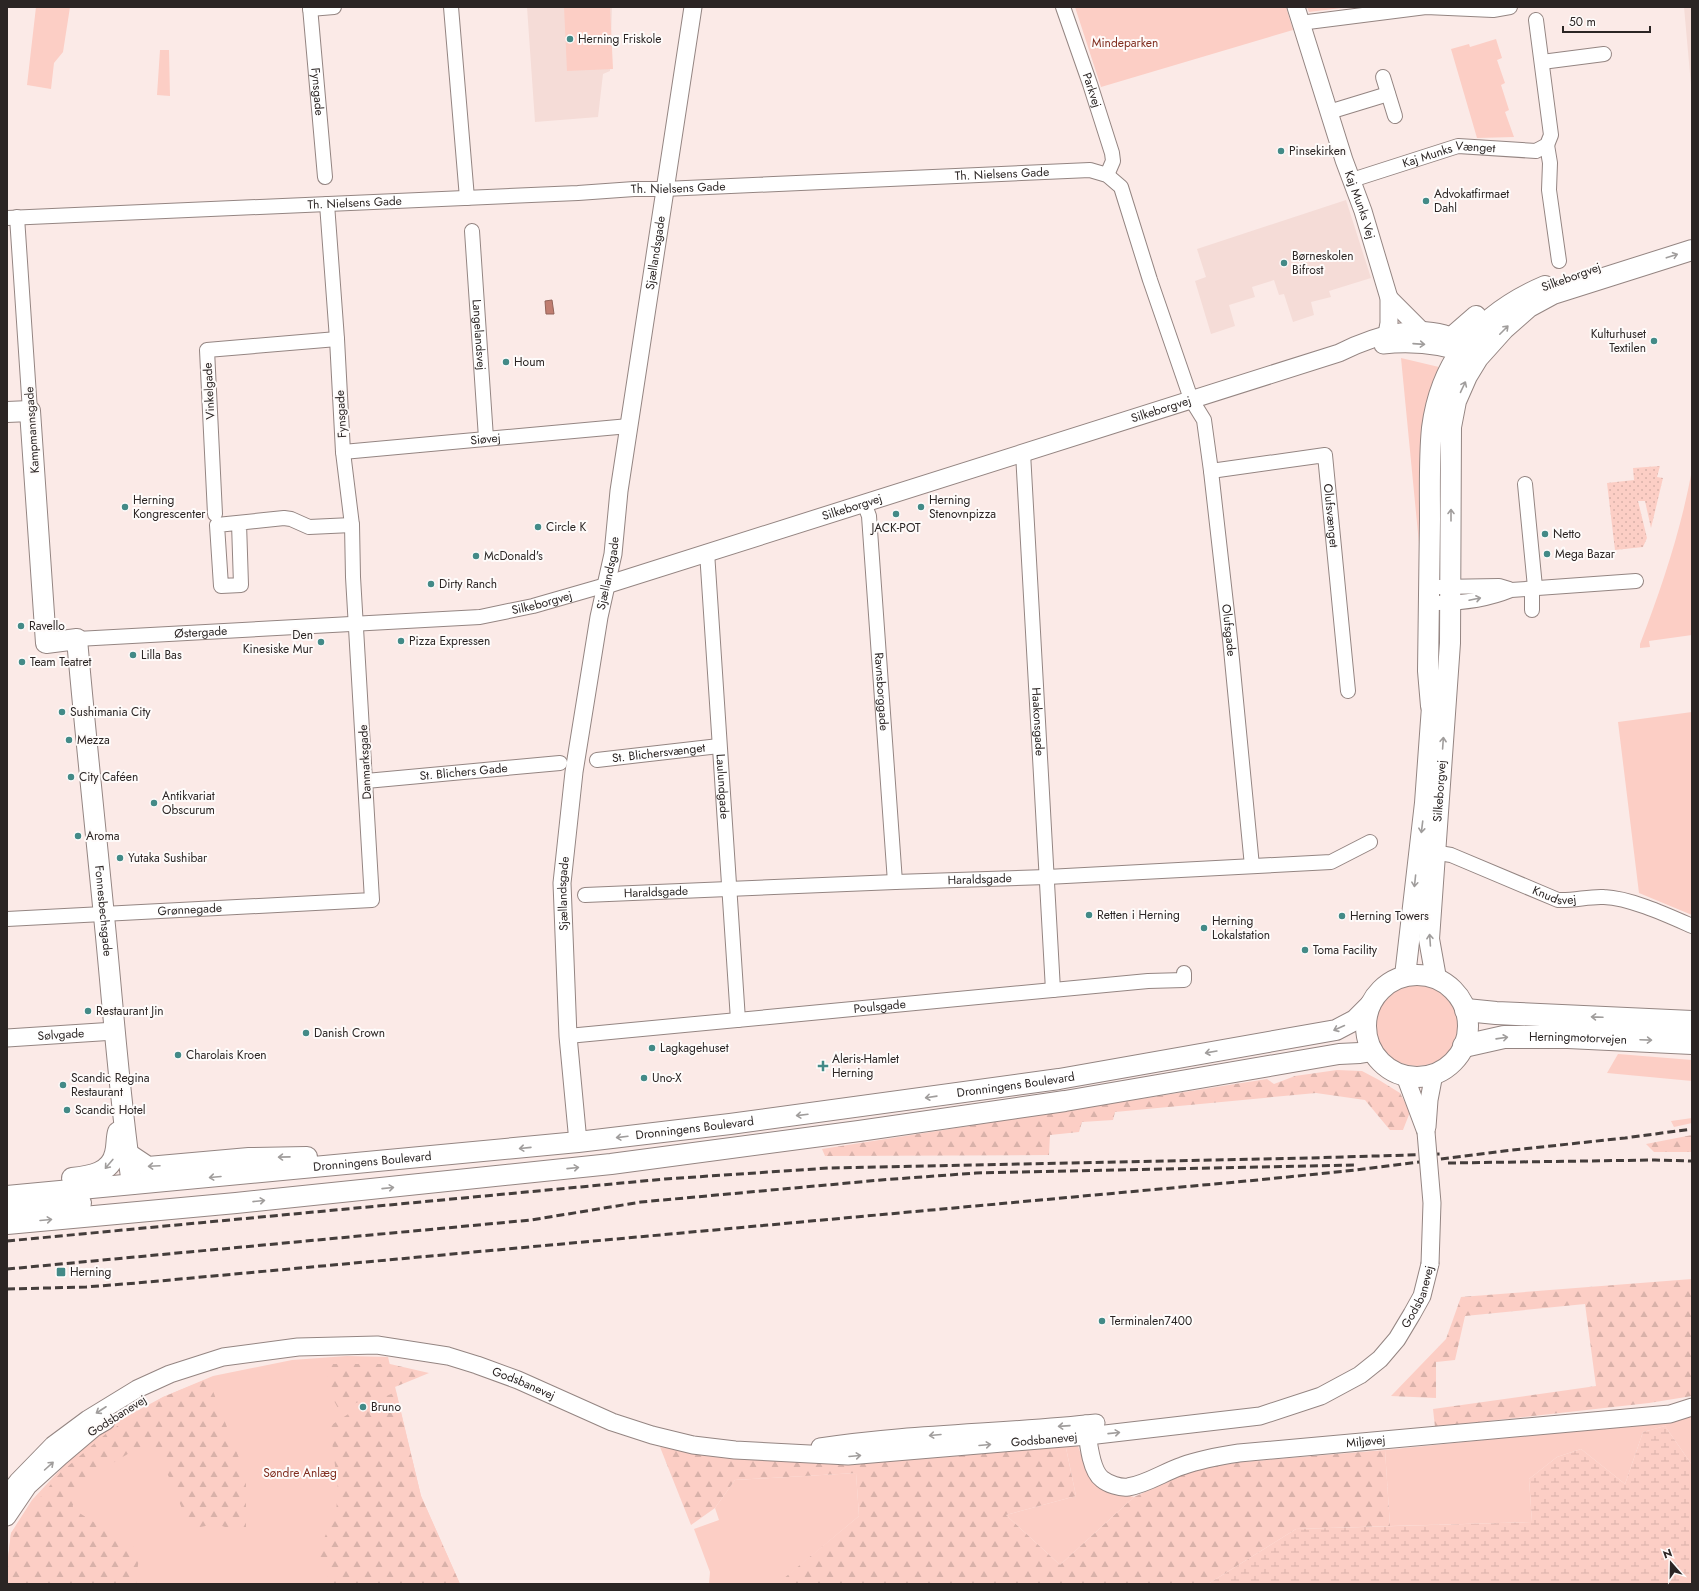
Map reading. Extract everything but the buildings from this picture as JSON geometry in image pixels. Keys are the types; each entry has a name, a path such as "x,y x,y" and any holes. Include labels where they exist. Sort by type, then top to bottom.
{"highway":[{"name":"Herningmotorvejen","path":"1466,1010 1496,1013 1692,1022"},
{"name":"Herningmotorvejen","path":"1464,1046 1504,1037 1568,1037 1692,1042"}],"main road":[{"name":"Silkeborgvej","path":"1431,706 1428,671 1431,446 1438,397 1450,368 1464,347 1484,308 1501,298 1559,270 1692,235"},
{"name":"Silkeborgvej","path":"1464,347 1504,329 1530,307 1553,294 1692,250"},
{"name":"Silkeborgvej","path":"1436,978 1429,939 1433,879 1428,851 1425,803 1431,706 1444,595 1451,427 1456,401 1467,376 1464,347"},
{"path":"7,412 30,411"},
{"name":"Kampmannsgade","path":"30,411 46,643"},
{"name":"Silkeborgvej","path":"1405,976 1428,851 1450,642 1444,595 1437,466 1431,446"},
{"name":"Østergade","path":"46,643 77,639"},
{"name":"Fonnesbechsgade","path":"77,639 87,757 123,1114 132,1184"},
{"path":"1415,975 1436,978 1457,994 1466,1010 1468,1034 1464,1046 1452,1063 1434,1074 1420,1077 1405,1076 1392,1071 1381,1062 1372,1051 1366,1036 1366,1021 1370,1005 1384,987 1405,976 1415,975"},
{"name":"Dronningens Boulevard","path":"7,1196 578,1142 769,1119 1059,1080 1336,1030 1355,1020 1370,1005"},
{"name":"Dronningens Boulevard","path":"7,1224 236,1203 611,1164 867,1130 1065,1100 1339,1054 1372,1051"},
{"path":"7,1186 85,1177 101,1172 111,1163 116,1153 117,1137 123,1114"},
{"path":"578,1142 587,1156 611,1164"},
{"path":"456,1181 494,1167 560,1157 574,1152 578,1142"},
{"path":"128,1152 148,1167 249,1158 302,1156 350,1164"},
{"path":"7,1210 124,1198 132,1184 148,1195 184,1197 216,1195 236,1203"}],"street":[{"path":"310,8 334,7"},
{"path":"451,7 467,198"},
{"name":"Sjællandsgade","path":"578,1142 568,1036 562,883 576,764 594,644 613,554 619,491 693,7"},
{"name":"Parkvej","path":"1063,7 1066,11 1112,154 1113,162 1107,175"},
{"path":"1298,15 1426,7 1493,10 1510,7"},
{"name":"Fynsgade","path":"310,8 325,177"},
{"name":"Kaj Munks Vej","path":"1298,15 1329,112 1364,211 1389,298 1389,323 1386,334"},
{"path":"1536,20 1551,135 1547,145 1550,163 1549,190 1559,270"},
{"path":"1542,62 1604,53"},
{"path":"1383,77 1395,116"},
{"path":"1329,112 1388,94"},
{"name":"Kaj Munks Vænget","path":"1352,180 1458,146 1536,151 1547,145"},
{"name":"Th. Nielsens Gade","path":"12,218 467,198 634,189 664,189 1090,170 1107,175 1121,187 1150,280 1191,399"},
{"name":"Fynsgade","path":"327,204 337,339 343,452 352,525 356,624"},
{"name":"Kampmannsgade","path":"12,218 30,411"},
{"name":"Langelandsvej","path":"472,231 486,438"},
{"name":"Kaj Munks Vej","path":"1389,298 1422,331"},
{"name":"Silkeborgvej","path":"356,624 488,616 539,604 606,585 1339,353 1369,338 1386,334 1422,331 1464,347"},
{"name":"Vinkelgade","path":"215,514 207,350 337,339"},
{"name":"Silkeborgvej","path":"1339,353 1402,343 1464,347"},
{"name":"Olufsgade","path":"1191,399 1204,420 1211,471 1230,639 1252,866"},
{"name":"Siøvej","path":"343,452 629,426"},
{"name":"Haakonsgade","path":"1023,452 1053,990"},
{"name":"Olufsvænget","path":"1211,471 1325,455 1348,691"},
{"path":"1525,484 1534,588 1532,610"},
{"name":"Ravnsborggade","path":"864,503 869,516 895,882"},
{"path":"238,523 284,518 292,519 309,527 352,525"},
{"name":"Laulundgade","path":"707,552 738,1020"},
{"path":"1444,595 1501,594 1511,590 1636,581"},
{"name":"Østergade","path":"77,639 356,624"},
{"name":"Danmarksgade","path":"356,624 372,900"},
{"name":"St. Blichersvænget","path":"598,760 719,746"},
{"name":"St. Blichers Gade","path":"366,780 560,763"},
{"name":"Haraldsgade","path":"585,895 1047,877 1331,862 1370,842"},
{"name":"Knudsvej","path":"1428,851 1452,855 1558,900 1603,897 1621,899 1692,926"},
{"name":"Grønnegade","path":"7,919 372,900"},
{"name":"Poulsgade","path":"568,1036 1148,981 1184,980 1184,973"},
{"name":"Sølvgade","path":"7,1038 115,1031"},
{"name":"Godsbanevej","path":"7,1496 18,1481 53,1445 112,1403 137,1389 170,1374 223,1357 298,1347 377,1345 448,1356 518,1380 612,1422 652,1435 693,1445 734,1450 788,1452 845,1444 950,1434 1087,1430 1256,1406 1298,1404 1343,1386 1380,1359 1397,1339 1422,1296 1430,1264 1432,1203 1426,1132 1429,1100 1434,1084 1434,1074"},
{"name":"Godsbanevej","path":"1405,1076 1426,1132"},
{"name":"Godsbanevej","path":"7,1517 28,1486 94,1428 143,1399 168,1387 254,1353"},
{"name":"Miljøvej","path":"1087,1430 1092,1460 1102,1479 1112,1485 1127,1487 1207,1458 1670,1414 1692,1407"}],"shaded area":[{"name":"Herning Friskole","path":"527,7 612,7 610,71 603,74 598,117 535,122"},
{"path":"1684,7 1692,7 1692,96"},
{"name":"Børneskolen Bifrost","path":"1346,200 1371,278 1329,291 1331,297 1311,302 1314,315 1293,322 1284,294 1279,295 1274,280 1252,287 1255,297 1229,305 1235,326 1211,334 1195,281 1206,277 1197,249"},
{"path":"552,300 554,314 546,314 545,301"}],"green space":[{"path":"36,7 70,7 63,52 54,63 51,89 27,85"},
{"path":"564,7 610,7 613,69 567,71"},
{"name":"Mindeparken","path":"1075,7 1286,7 1293,30 1101,87"},
{"path":"1307,7 1350,7 1309,12"},
{"path":"1496,39 1502,58 1497,60 1505,83 1501,85 1509,110 1505,112 1514,137 1477,138 1451,49 1469,44 1470,47"},
{"path":"160,50 169,50 170,96 157,95"},
{"path":"1401,358 1439,367 1426,423 1424,595"},
{"path":"1660,466 1657,477 1663,478 1651,528 1645,501 1638,501 1647,538 1643,547 1615,550 1607,483 1634,480 1633,468"},
{"path":"1692,470 1692,635 1649,641 1650,647 1640,648 1640,644 1656,601 1677,536"},
{"path":"1692,712 1692,915 1639,893 1618,722"},
{"path":"1417,980 1434,983 1448,992 1457,1006 1460,1023 1457,1040 1448,1054 1434,1063 1417,1066 1400,1063 1386,1054 1377,1040 1374,1023 1377,1006 1386,992 1400,983"},
{"path":"1618,1054 1692,1060 1692,1081 1607,1073"},
{"path":"1337,1070 1362,1071 1400,1093 1410,1112 1403,1130 1390,1130 1365,1100 1316,1093 1115,1112 1113,1120 1082,1122 1079,1132 1050,1135 1049,1155 825,1156 822,1149 1267,1079 1274,1084 1295,1076"},
{"path":"1692,1118 1692,1123 1674,1127 1671,1121"},
{"path":"1692,1135 1692,1152 1654,1152 1646,1144"},
{"path":"1692,1279 1692,1396 1649,1403 1435,1427 1433,1409 1596,1386 1585,1304 1465,1316 1455,1360 1436,1362 1436,1398 1391,1396 1446,1339 1461,1297"},
{"name":"Søndre Anlæg","path":"347,1356 388,1357 421,1496 460,1584 7,1584 7,1568 11,1533 32,1500 72,1457 116,1422 163,1397 213,1376 292,1360"},
{"path":"325,1364 390,1364 429,1373 339,1410 333,1399"},
{"path":"205,1380 211,1386 246,1476 246,1534 216,1524 190,1529 173,1486 152,1441 117,1460 92,1479 75,1499 73,1509 137,1549 139,1555 136,1584 7,1584 7,1568 11,1533 61,1472 108,1432 163,1397"},
{"path":"396,1392 421,1496 460,1584 335,1584 329,1579 317,1554 336,1512 338,1489 330,1426 359,1407"},
{"path":"1692,1413 1692,1465 1665,1426 1643,1432 1625,1484 1581,1449 1557,1457 1529,1479 1532,1522 1390,1526 1385,1450 1534,1435"},
{"path":"1665,1426 1692,1465 1692,1584 1208,1584 1296,1529 1532,1522 1529,1479 1557,1457 1581,1449 1625,1484 1643,1432"},
{"path":"1076,1441 1091,1480 1116,1492 1134,1497 1060,1565 1006,1515 1076,1496 1065,1443"},
{"path":"1065,1443 1076,1496 1006,1515 1060,1565 1134,1497 1205,1465 1385,1450 1390,1526 1296,1529 1208,1584 777,1584 859,1516 856,1473 735,1480 715,1508 691,1525 660,1447 725,1456"},
{"path":"856,1473 859,1516 778,1584 709,1584 710,1572 694,1529 719,1520 715,1508 735,1480"}],"railway":[{"path":"7,1289 86,1287 137,1283 1258,1180 1356,1170 1692,1129"},
{"path":"7,1241 665,1179 829,1168 1442,1154"},
{"path":"1448,1163 1655,1160 1692,1161"},
{"path":"7,1269 531,1220 641,1202 881,1180 976,1173 1356,1165"}],"place":[{"name":"Herning Friskole","path":"570,39"},
{"name":"Pinsekirken","path":"1281,151"},
{"name":"Advokatfirmaet Dahl","path":"1426,201"},
{"name":"Børneskolen Bifrost","path":"1284,263"},
{"name":"Kulturhuset Textilen","path":"1654,341"},
{"name":"Houm","path":"506,362"},
{"name":"Herning Kongrescenter","path":"125,507"},
{"name":"Herning Stenovnpizza","path":"921,507"},
{"name":"JACK-POT","path":"896,514"},
{"name":"Circle K","path":"538,527"},
{"name":"Netto","path":"1545,534"},
{"name":"Mega Bazar","path":"1547,554"},
{"name":"McDonald's","path":"476,556"},
{"name":"Dirty Ranch","path":"431,584"},
{"name":"Ravello","path":"21,626"},
{"name":"Pizza Expressen","path":"401,641"},
{"name":"Den Kinesiske Mur","path":"321,642"},
{"name":"Lilla Bas","path":"133,655"},
{"name":"Team Teatret","path":"22,662"},
{"name":"Sushimania City","path":"62,712"},
{"name":"Mezza","path":"69,740"},
{"name":"City Caféen","path":"71,777"},
{"name":"Antikvariat Obscurum","path":"154,803"},
{"name":"Aroma","path":"78,836"},
{"name":"Yutaka Sushibar","path":"120,858"},
{"name":"Retten i Herning","path":"1089,915"},
{"name":"Herning Towers","path":"1342,916"},
{"name":"Herning Lokalstation","path":"1204,928"},
{"name":"Toma Facility","path":"1305,950"},
{"name":"Restaurant Jin","path":"88,1011"},
{"name":"Danish Crown","path":"306,1033"},
{"name":"Lagkagehuset","path":"652,1048"},
{"name":"Charolais Kroen","path":"178,1055"},
{"name":"Aleris-Hamlet Herning","path":"823,1066"},
{"name":"Uno-X","path":"644,1078"},
{"name":"Scandic Regina Restaurant","path":"63,1085"},
{"name":"Scandic Hotel","path":"67,1110"},
{"name":"Herning","path":"61,1272"},
{"name":"Terminalen7400","path":"1102,1321"},
{"name":"Bruno","path":"363,1407"}]}
